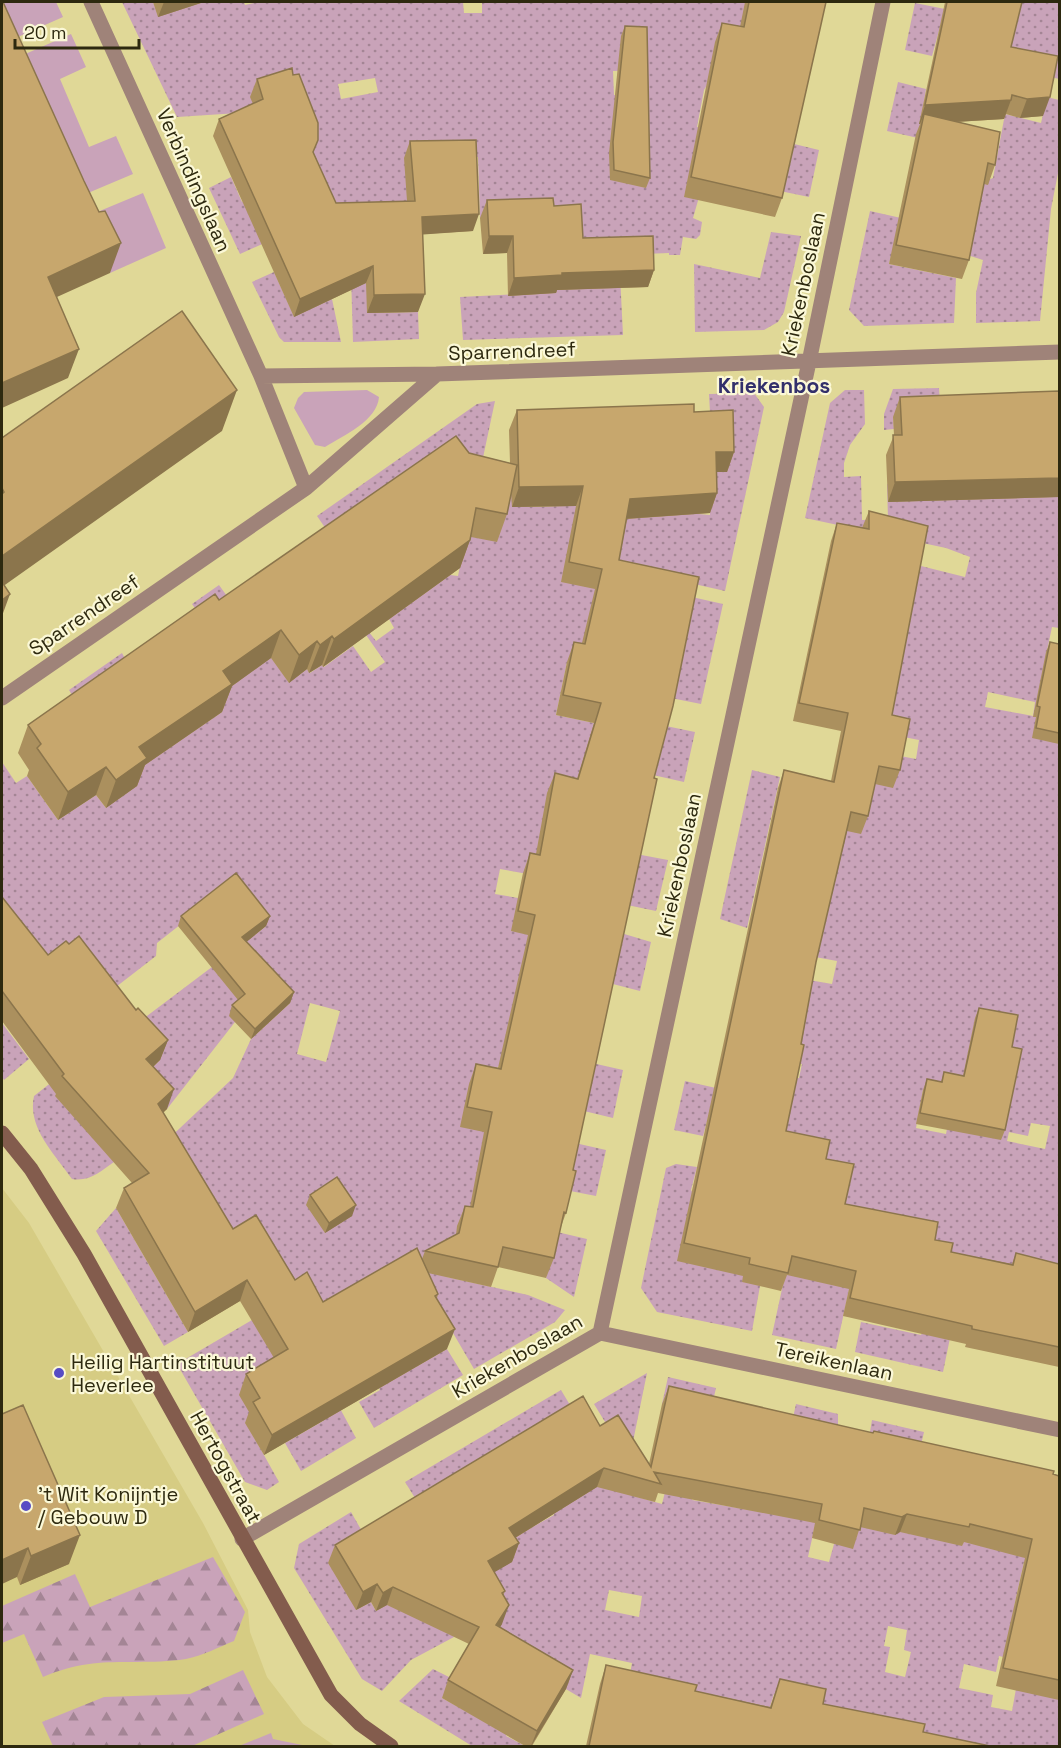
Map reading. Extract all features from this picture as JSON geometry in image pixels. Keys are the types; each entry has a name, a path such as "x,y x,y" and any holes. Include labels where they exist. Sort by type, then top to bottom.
{"street":[{"name":"Verbindingslaan","path":"91,2 261,376 306,488"},
{"name":"Kriekenboslaan","path":"242,1539 600,1333 809,362 883,2"},
{"name":"Sparrendreef","path":"2,698 306,488 437,374 1059,352"},
{"path":"261,376 437,374"},
{"name":"Hertogstraat","path":"2,1133 31,1168 84,1254 331,1695 360,1724 391,1746"},
{"name":"Tereikenlaan","path":"600,1333 1059,1430"}],"shaded area":[{"name":"Heilig Hartinstituut Heverlee","path":"2,1188 29,1223 203,1523 248,1610 250,1632 267,1677 303,1724 335,1746 2,1746"}],"green space":[{"path":"2,2 56,2 63,17 2,44"},
{"path":"122,2 153,2 159,16 204,2 244,2 245,5 258,2 463,2 464,13 482,13 482,2 746,2 741,27 704,90 697,127 718,131 693,218 702,222 700,235 696,239 683,237 680,255 669,255 669,253 619,255 623,335 463,340 460,297 556,292 546,216 480,218 478,157 429,158 367,313 418,312 419,339 353,342 349,205 240,254 209,188 231,177 242,202 308,173 254,112 177,117","holes":["644,70 644,95 614,95 613,71","375,78 378,92 341,99 338,84"]},
{"path":"1019,2 1059,2 1059,79 1004,65"},
{"path":"915,3 945,9 932,56 905,50"},
{"path":"71,34 86,67 60,79 89,147 116,136 133,174 69,201 7,62"},
{"path":"898,82 926,89 918,138 887,131"},
{"path":"1047,97 1059,100 1059,168 1051,209 1040,321 976,323 976,293 983,260 961,253 981,183 993,178 1005,114 1041,123"},
{"path":"790,143 819,150 809,197 780,191"},
{"path":"143,193 166,248 110,273 95,240 78,220"},
{"path":"870,211 901,218 889,264 956,278 954,323 864,326 849,310"},
{"path":"771,232 801,236 784,312 778,322 764,330 695,332 694,264 760,278"},
{"path":"274,272 294,316 332,299 341,342 284,342 279,337 252,282"},
{"path":"939,388 941,417 893,417 894,429 884,430 884,414 893,389"},
{"path":"367,390 379,397 377,406 366,420 325,447 315,445 294,408 298,398 304,392"},
{"path":"845,390 864,390 865,424 850,445 844,463 844,477 861,476 862,520 888,519 887,484 1059,497 1059,628 1052,627 1045,660 1059,744 1059,1291 956,1309 943,1372 855,1352 861,1322 921,1335 922,1333 851,1281 836,1349 772,1335 787,1266 779,1149 790,1077 799,1078 802,1064 795,1062 809,980 832,984 837,961 815,957 842,830 872,784 900,756 916,759 919,740 863,729 917,565 965,577 970,557 946,548 805,518 830,403","holes":["988,692 1035,702 1033,716 985,707","923,1090 953,1096 946,1134 916,1128","1031,1123 1050,1126 1045,1149 1007,1141 1009,1132 1028,1136"]},
{"path":"754,393 764,407 725,591 602,563 609,592 598,631 567,662 556,715 594,723 586,762 539,876 500,869 495,894 518,898 544,938 520,1070 498,1066 484,1132 494,1175 447,1277 528,1295 565,1310 555,1322 474,1369 428,1290 317,1366 356,1438 301,1471 285,1443 323,1421 253,1418 246,1423 279,1482 267,1490 245,1482 177,1364 252,1320 228,1248 162,1145 233,1078 251,1039 290,1003 235,1022 167,1109 142,1077 160,1060 131,1028 265,927 232,884 157,943 156,956 103,997 2,1005 2,762 16,783 27,776 58,820 96,795 106,808 82,710 69,690 122,653 172,746 222,712 213,699 242,675 192,604 219,585 289,682 307,669 310,673 322,665 324,667 353,646 371,672 385,662 366,635 369,632 376,641 394,628 389,619 450,575 458,576 466,536 511,493 529,507 560,506 560,502 710,515 709,472 726,472 711,431 709,394","holes":["310,1003 340,1011 326,1062 297,1054"]},
{"path":"495,401 477,486 335,542 317,516 477,404"},
{"path":"692,597 723,604 701,704 671,698"},
{"path":"666,726 695,732 684,782 653,775"},
{"path":"752,770 780,777 747,928 720,919"},
{"path":"636,854 668,860 656,911 627,905"},
{"path":"621,933 651,942 640,991 609,983"},
{"path":"2,1023 29,1059 4,1080 2,1077"},
{"path":"127,1023 131,1028 114,1162 90,1177 72,1179 38,1130 33,1108 34,1096"},
{"path":"592,1063 623,1070 613,1118 584,1111"},
{"path":"685,1081 716,1088 703,1136 674,1130"},
{"path":"575,1143 606,1150 596,1196 565,1190"},
{"path":"676,1164 697,1167 691,1190 743,1276 760,1286 752,1331 657,1312 641,1288 666,1168"},
{"path":"116,1208 188,1332 164,1346 96,1231"},
{"path":"557,1232 587,1239 574,1297 546,1278"},
{"path":"447,1349 463,1375 374,1428 359,1402"},
{"path":"647,1373 629,1461 594,1404"},
{"path":"668,1377 716,1388 709,1418 662,1404"},
{"path":"561,1390 576,1415 420,1506 405,1482"},
{"path":"796,1404 838,1414 838,1445 789,1436"},
{"path":"872,1420 924,1432 917,1462 867,1449"},
{"path":"701,1457 692,1500 772,1514 818,1512 808,1557 829,1562 834,1544 858,1521 903,1530 968,1516 1030,1559 1024,1562 1014,1607 1059,1700 1059,1746 917,1746 801,1700 774,1694 764,1726 627,1689 632,1663 590,1654 581,1698 490,1644 481,1580 500,1542 554,1515 550,1506 627,1469 634,1496 662,1504 667,1484","holes":["609,1590 642,1596 639,1617 605,1610","888,1626 907,1630 904,1650 911,1652 905,1677 885,1672 890,1647 884,1646","999,1656 1021,1661 1012,1711 991,1707 993,1695 959,1688 964,1664 996,1672"]},
{"path":"351,1512 367,1540 356,1610 371,1602 376,1611 427,1580 454,1637 411,1660 382,1691 362,1679 294,1568 299,1544"},
{"path":"213,1557 245,1612 234,1641 198,1656 167,1661 81,1665 43,1677 24,1634 2,1643 2,1606 75,1574 90,1607"},
{"path":"433,1669 453,1679 442,1698 525,1746 472,1746 399,1701"},
{"path":"243,1670 264,1714 192,1746 53,1746 42,1722 104,1697 190,1694"},
{"path":"271,1733 273,1739 307,1746 239,1746"}],"building":[{"path":"2,2 99,212 105,211 121,243 48,277 79,349 2,383"},
{"path":"749,2 826,2 782,198 691,177 722,23 744,27"},
{"path":"947,2 1022,2 1011,47 1058,56 1050,97 1027,99 1012,95 1011,100 925,105"},
{"path":"625,26 647,27 650,178 614,170 613,142"},
{"path":"292,68 293,75 299,74 318,123 318,140 313,152 336,203 415,201 410,141 476,140 479,214 422,217 425,294 374,295 373,266 300,299 219,119 263,99 257,79"},
{"path":"924,114 1000,132 995,165 988,163 969,260 896,245"},
{"path":"553,198 554,206 581,204 583,238 653,236 654,270 562,273 562,275 514,278 513,236 489,236 487,200"},
{"path":"182,311 237,390 2,556 2,494 4,492 2,488 2,438"},
{"path":"1059,391 1059,478 895,482 893,435 902,435 900,397"},
{"path":"694,404 694,412 733,410 734,452 716,452 717,493 630,499 619,560 699,577 673,706 654,778 657,779 573,1170 576,1171 554,1258 503,1247 498,1267 425,1251 459,1233 465,1206 473,1207 492,1112 467,1107 476,1064 501,1069 535,915 518,911 530,853 540,855 555,773 578,779 601,703 563,695 574,642 585,644 602,569 569,562 583,486 519,487 517,410"},
{"path":"456,436 469,453 517,465 507,514 476,508 470,540 334,639 332,636 320,645 317,641 299,655 281,630 223,671 232,684 139,747 147,758 116,780 106,767 68,792 37,748 41,744 28,725 215,594 219,600"},
{"path":"869,511 928,526 892,715 910,719 900,770 879,766 868,816 851,812 816,962 801,1044 804,1045 786,1131 830,1140 826,1159 854,1164 845,1204 938,1222 935,1240 953,1243 951,1252 1013,1265 1016,1253 1059,1264 1059,1347 972,1329 972,1326 850,1298 856,1271 792,1256 788,1273 749,1264 750,1258 684,1243 784,770 834,782 848,713 799,703 837,523 869,529"},
{"path":"2,582 10,594 2,600"},
{"path":"1050,642 1059,644 1059,733 1036,728 1040,707 1037,706"},
{"path":"236,873 270,916 242,937 294,992 255,1029 232,1005 245,994 181,916"},
{"path":"2,897 48,955 66,941 69,944 79,936 136,1010 138,1008 168,1040 146,1059 174,1089 158,1104 233,1229 256,1215 295,1280 307,1272 323,1302 417,1248 438,1294 435,1296 455,1329 272,1435 253,1402 260,1398 246,1374 288,1349 247,1280 195,1312 124,1188 149,1173 62,1076 64,1074 2,991"},
{"path":"979,1008 1018,1015 1012,1047 1022,1049 1005,1130 920,1113 927,1079 942,1082 944,1072 964,1076"},
{"path":"337,1177 356,1205 329,1223 310,1195"},
{"path":"669,1386 873,1433 874,1431 1054,1471 1053,1474 1059,1476 1059,1680 1003,1668 1032,1539 970,1524 969,1527 907,1514 902,1517 864,1508 860,1530 819,1520 822,1504 654,1472 661,1484 604,1468 509,1528 519,1543 488,1561 505,1591 502,1593 509,1605 496,1625 573,1670 537,1731 448,1680 479,1627 393,1587 383,1593 377,1584 363,1592 335,1545 583,1396 600,1426 618,1415 651,1467"},
{"path":"23,1405 80,1535 31,1556 28,1548 2,1560 2,1414"},
{"path":"606,1665 697,1685 695,1691 771,1708 780,1679 826,1689 823,1704 925,1724 923,1732 990,1746 589,1746"}],"place":[{"name":"Heilig Hartinstituut Heverlee","path":"59,1373"},
{"name":"'t Wit Konijntje / Gebouw D","path":"26,1506"}],"district":[{"name":"Kriekenbos","path":"774,386"}]}
